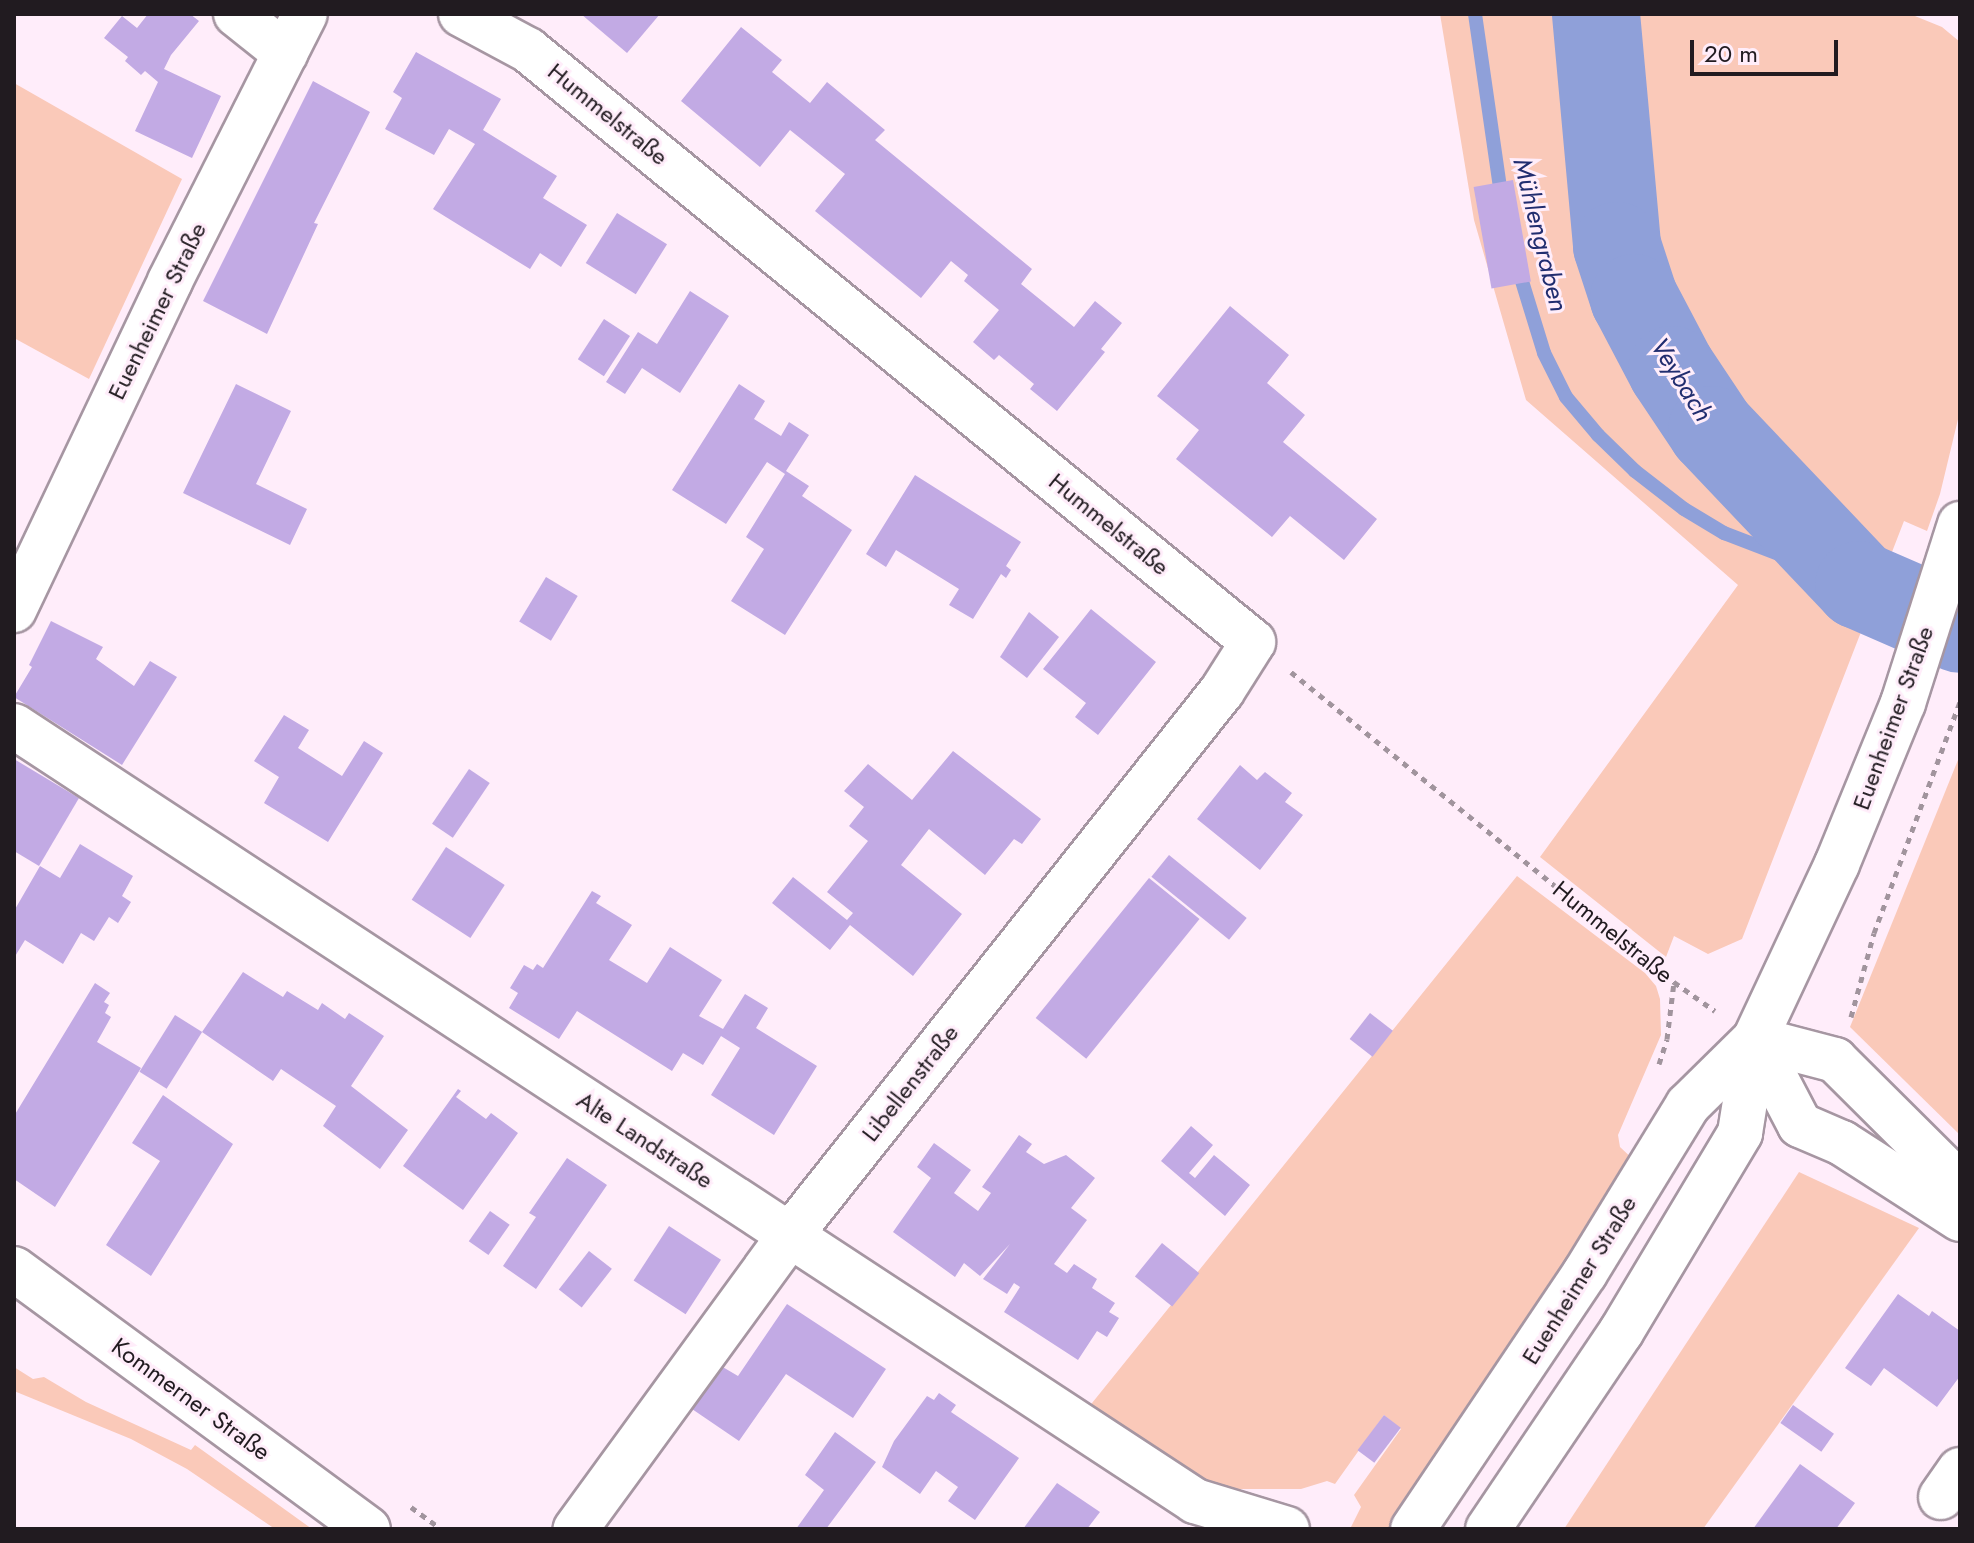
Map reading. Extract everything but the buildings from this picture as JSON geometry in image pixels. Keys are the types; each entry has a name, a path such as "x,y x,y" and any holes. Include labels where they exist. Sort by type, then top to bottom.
{"street":[{"path":"236,14 285,53"},
{"name":"Euenheimer Straße","path":"14,610 170,281 305,14"},
{"name":"Hummelstraße","path":"461,14 540,59 1253,642"},
{"name":"Euenheimer Straße","path":"1488,1529 1629,1320 1740,1133 1755,1039 1831,879 1903,703 1957,534"},
{"name":"Libellenstraße","path":"576,1529 790,1235 1222,691 1253,642"},
{"name":"Alte Landstraße","path":"14,726 1195,1501 1287,1529"},
{"path":"1755,1039 1835,1060 1960,1184"},
{"path":"1755,1039 1800,1125 1842,1143 1960,1219"},
{"name":"Euenheimer Straße","path":"1413,1529 1585,1273 1688,1105 1755,1039"},
{"name":"Kommerner Straße","path":"14,1269 368,1529"}],"path":[{"name":"Hummelstraße","path":"1253,642 1674,982 1755,1039"},
{"path":"1952,730 1960,702"}],"shaded area":[{"path":"1440,14 1910,14 1942,27 1960,42 1960,411 1940,494 1927,531 1904,521 1742,939 1708,954 1674,936 1666,957 1540,857 1738,585 1526,400 1474,220"},
{"path":"14,83 182,179 89,379 14,338"},
{"path":"1960,755 1960,1135 1850,1027"},
{"path":"1517,876 1645,973 1656,986 1660,999 1661,1035 1618,1135 1620,1147 1636,1162 1398,1529 1350,1529 1361,1507 1354,1495 1401,1429 1384,1415 1335,1484 1327,1481 1301,1489 1217,1489 1088,1408"},
{"path":"1799,1172 1919,1228 1703,1529 1564,1529"},
{"path":"14,1367 33,1379 44,1377 86,1402 191,1450 195,1445 312,1529 275,1529 187,1469 131,1439 14,1391"}],"waterway":[{"name":"Mühlengraben","path":"1475,14 1502,202"},
{"name":"Veybach","path":"1596,14 1617,246 1634,298 1672,370 1712,430 1859,585 1960,629"},
{"name":"Mühlengraben","path":"1517,265 1544,353 1566,397 1598,435 1635,471 1684,509 1724,533 1859,585"}]}
